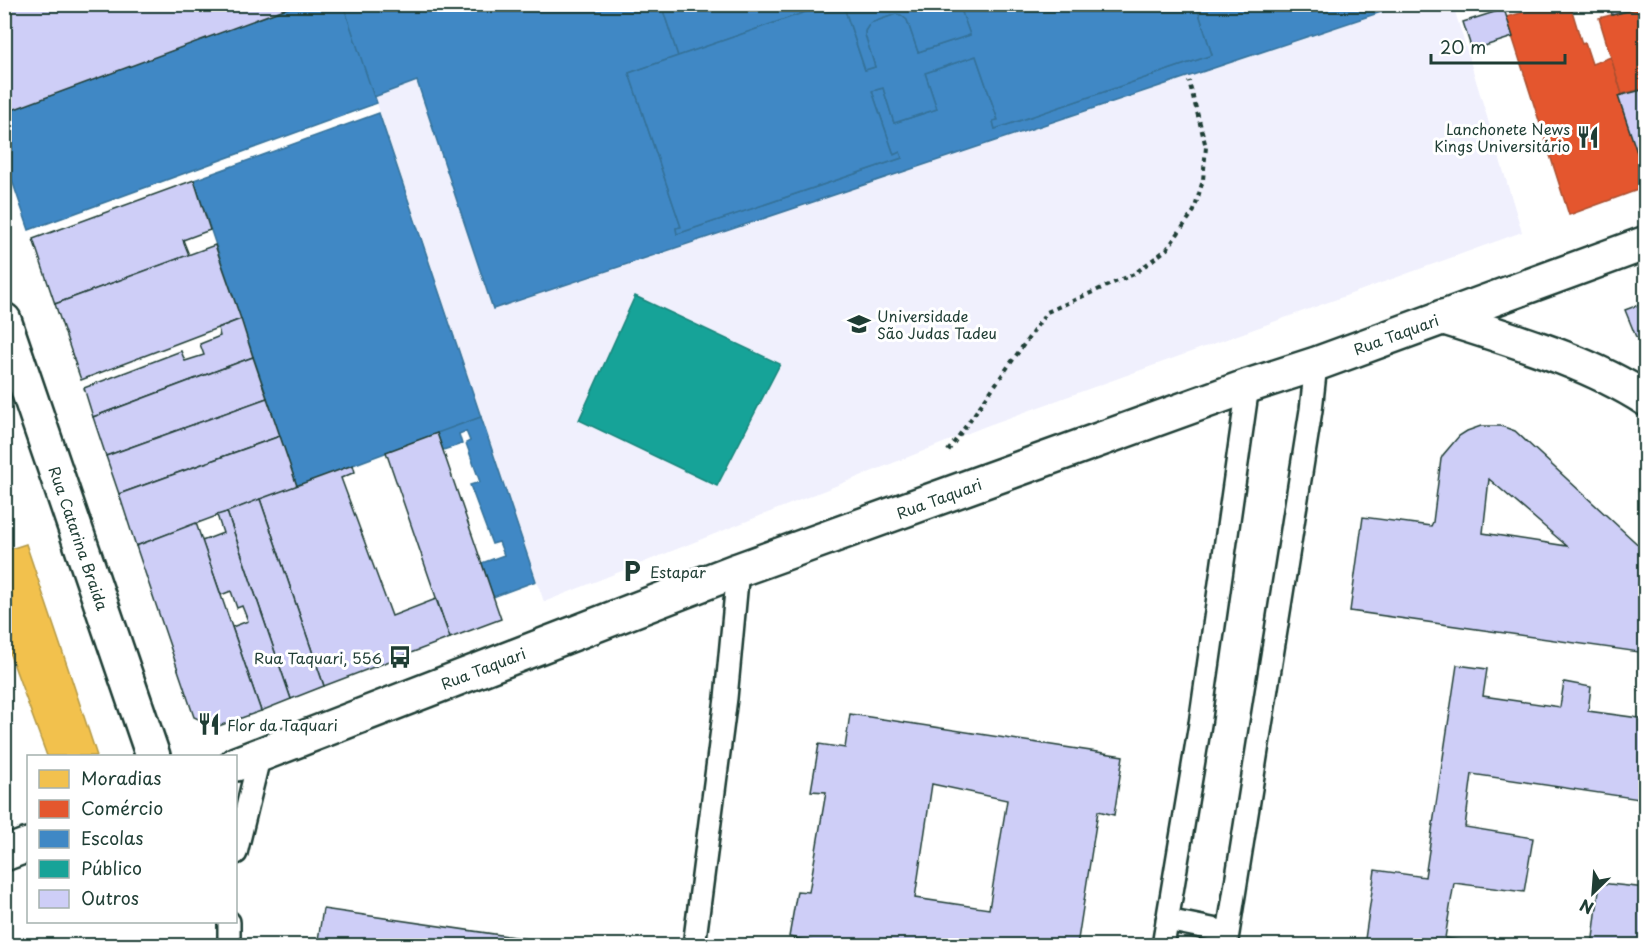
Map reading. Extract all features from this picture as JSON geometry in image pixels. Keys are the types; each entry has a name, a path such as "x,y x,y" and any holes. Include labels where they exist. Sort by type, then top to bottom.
{"main road":[{"name":"Rua Taquari","path":"248,759 738,570 1248,386 1316,364 1646,243"},
{"path":"1442,317 1552,353 1629,388 1646,399"},
{"name":"Rua Catarina Braida","path":"4,320 153,755"},
{"path":"4,854 27,845"}],"lane":[{"path":"1167,920 1226,939 1316,364"},
{"path":"1163,945 1200,724 1248,386"},
{"path":"694,945 726,698 738,570"},
{"path":"237,845 248,759"},
{"path":"229,923 229,945"}],"path":[{"path":"946,453 1047,312 1134,274 1167,249 1194,211 1203,180 1206,147 1190,81"}],"shaded area":[{"name":"Universidade São Judas Tadeu","path":"344,5 1453,5 1522,232 986,426 544,602"}],"building: Moradias":[{"path":"26,544 97,755 47,755 4,638 4,551"}],"building: Comércio":[{"name":"Lanchonete News Kings Universitário","path":"1555,4 1570,4 1582,44 1585,43 1592,64 1611,57 1622,94 1618,96 1646,179 1646,187 1569,215 1506,17"},
{"path":"1646,6 1646,88 1622,94 1599,18"}],"building: Escolas":[{"path":"298,4 343,4 377,103 29,230 4,157 4,113"},
{"path":"343,4 431,4 432,8 443,4 661,4 678,56 629,73 681,227 676,228 677,234 902,158 900,152 894,155 872,91 883,88 894,123 937,109 925,73 976,56 998,120 993,121 995,129 1212,55 1196,4 1405,4 493,309 417,81 374,97"},
{"path":"661,4 829,4 678,56"},
{"path":"829,4 843,4 865,70 875,67 865,35 870,23 896,14 901,15 907,20 918,52 970,35 959,4 1196,4 1212,55 995,129 993,121 998,120 976,56 925,73 937,109 894,123 883,88 872,91 894,155 900,152 902,158 677,234 676,228 681,227 629,73"},
{"path":"843,4 959,4 970,35 918,52 907,20 896,14 870,23 865,31 875,67 865,70"},
{"path":"379,113 481,417 297,486 194,180"},
{"path":"481,417 536,581 493,597 482,563 504,555 499,542 492,544 470,485 480,482 466,443 470,441 466,431 459,434 462,444 443,450 437,433"}],"building: Público":[{"path":"635,296 780,364 717,486 579,420"}],"building: Outros":[{"path":"4,4 298,4 4,113"},
{"path":"1610,4 1646,4 1646,6 1612,15"},
{"path":"1504,9 1513,37 1472,50 1463,22"},
{"path":"1646,89 1646,179 1618,96"},
{"path":"194,180 210,230 183,240 189,255 55,304 33,239"},
{"path":"215,245 241,319 81,380 55,304"},
{"path":"1646,302 1646,341 1636,337 1625,310"},
{"path":"241,319 253,357 93,417 84,388 181,351 185,361 204,355 200,344 220,336 218,328"},
{"path":"253,357 267,398 106,456 93,417"},
{"path":"267,398 280,436 119,494 106,456"},
{"path":"1481,426 1501,426 1515,431 1646,552 1646,653 1350,611 1363,517 1431,526 1441,459 1459,436","holes":["1489,479 1567,546 1483,533"]},
{"path":"437,433 501,619 450,638 386,452"},
{"path":"280,436 297,486 136,546 119,494"},
{"path":"353,465 355,472 341,478 392,616 436,599 450,638 324,686 260,499"},
{"path":"260,499 324,686 291,699 227,512"},
{"path":"227,512 291,699 261,711 232,627 248,621 242,606 237,608 231,591 221,595 202,541 223,533 217,515"},
{"path":"196,523 261,711 216,727 194,717 136,546"},
{"path":"1457,665 1487,669 1483,696 1560,707 1564,682 1591,687 1588,711 1646,719 1646,800 1472,774 1465,827 1533,838 1524,892 1454,883 1445,938 1501,946 1364,946 1375,870 1425,877"},
{"path":"850,714 1123,756 1114,815 1098,811 1077,946 814,946 815,942 789,937 797,891 809,892 826,792 811,791 819,744 845,748","holes":["932,784 1007,800 989,909 915,898"]},
{"path":"1600,883 1646,888 1646,946 1592,946"},
{"path":"323,909 576,946 317,946"}],"place":[{"name":"Lanchonete News Kings Universitário","path":"1588,137"},
{"name":"Universidade São Judas Tadeu","path":"859,324"},
{"name":"Estapar","path":"632,571"},
{"name":"Rua Taquari, 556","path":"400,657"},
{"name":"Flor da Taquari","path":"209,724"}]}
